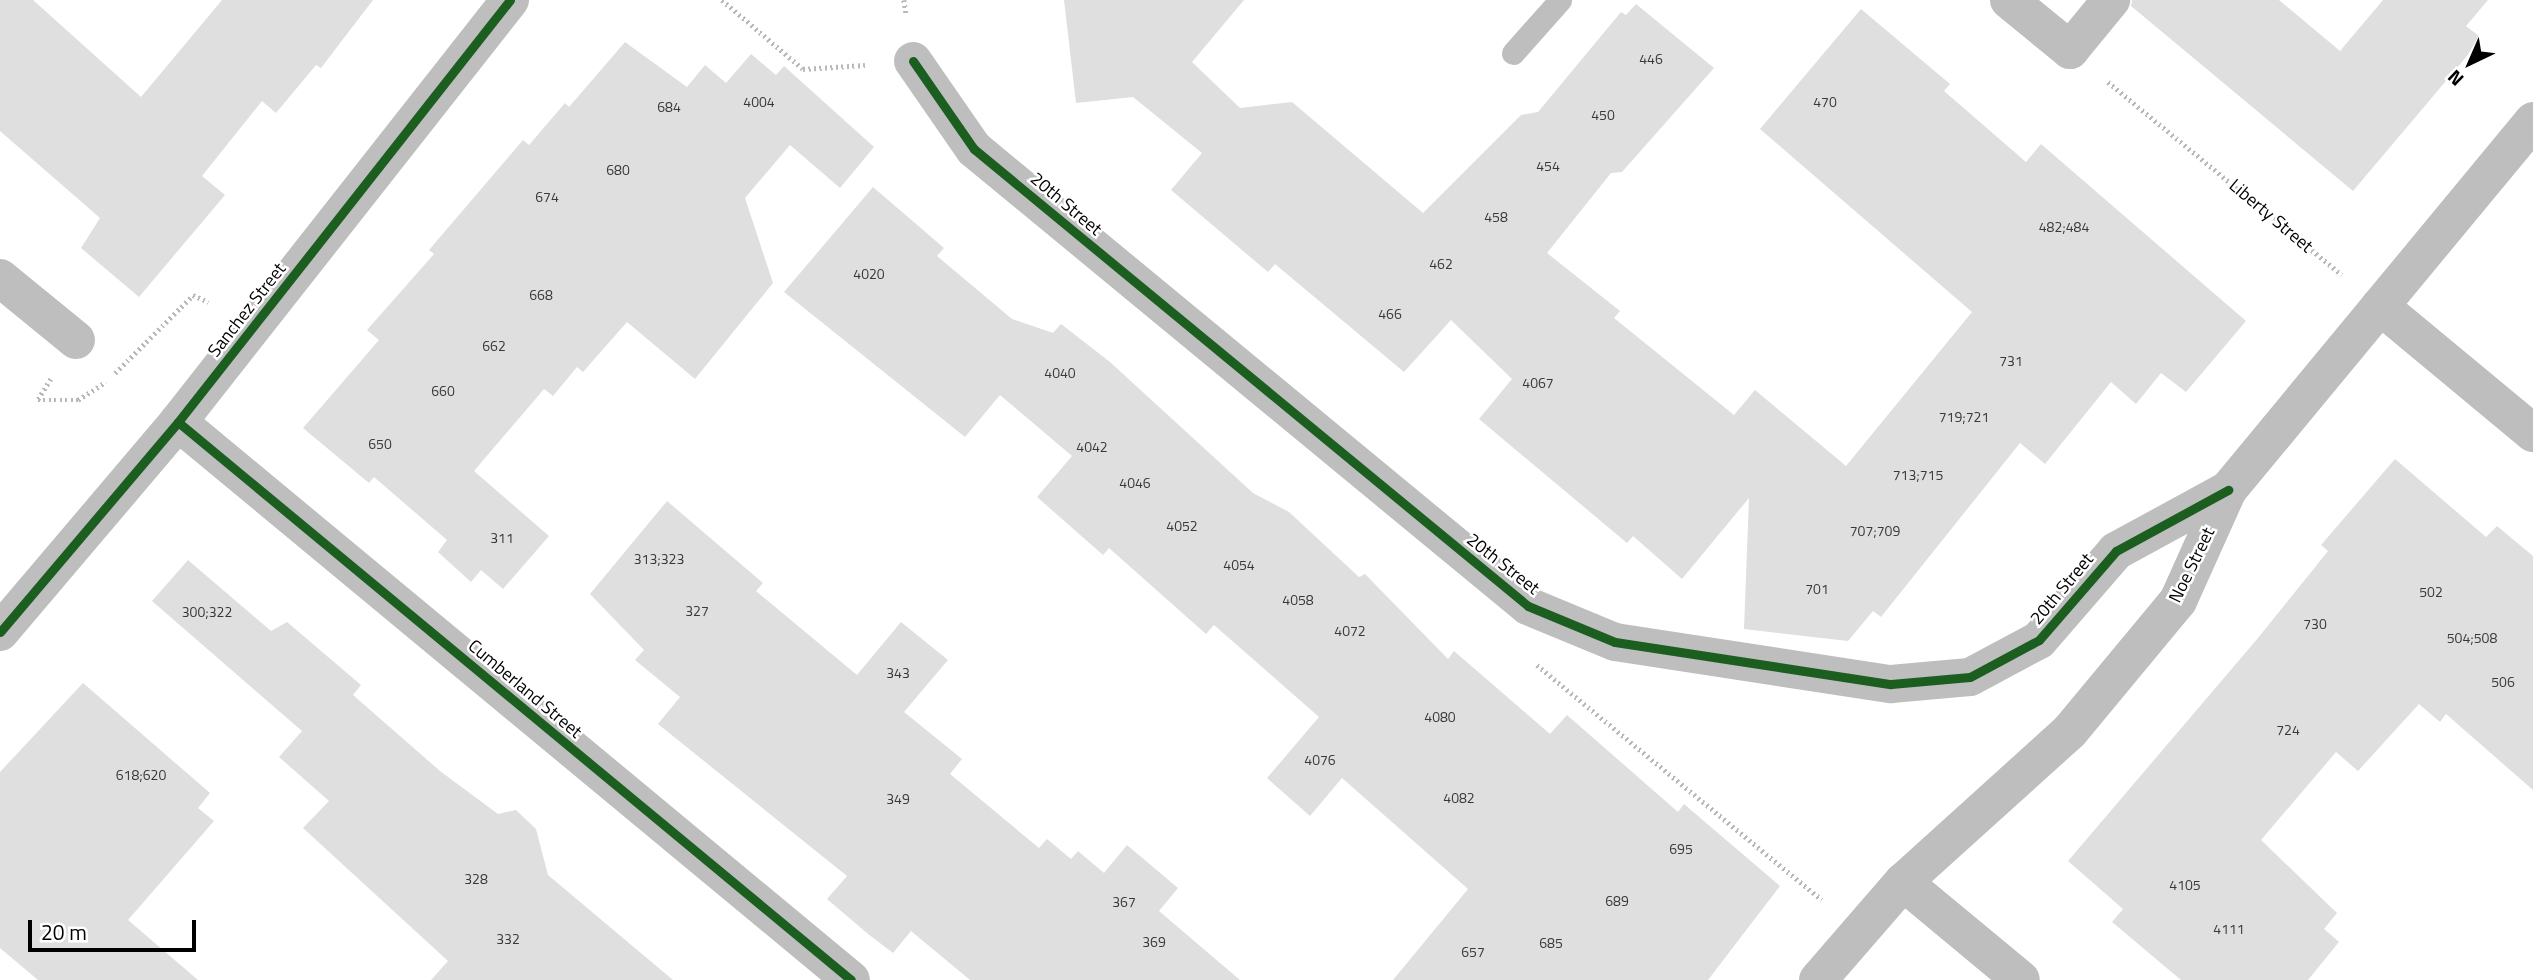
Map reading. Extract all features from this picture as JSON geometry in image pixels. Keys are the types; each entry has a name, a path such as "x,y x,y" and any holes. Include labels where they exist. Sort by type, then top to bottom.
{"street":[{"name":"Sanchez Street","path":"0,632 178,422 510,0"},
{"path":"2009,0 2070,50 2111,0"},
{"name":"20th Street","path":"913,61 974,149 1528,606 1615,642 1891,684 1970,677 2039,640 2116,551 2228,491"},
{"name":"Noe Street","path":"1818,980 1903,882 2078,721 2178,601 2228,491 2533,121"},
{"path":"0,278 76,340"},
{"path":"2380,306 2533,433"},
{"name":"Cumberland Street","path":"178,422 851,980"},
{"path":"1903,882 2021,980"}],"lane":[{"path":"1513,53 1560,0"}],"path":[{"path":"722,0 803,69 913,61"},
{"path":"76,340 38,400 94,394 193,295 257,323"},
{"path":"1528,606 1537,665 1859,931"}],"building":[{"path":"0,0 33,0 141,97 222,0 373,0 321,68 316,65 276,113 262,101 202,176 225,195 139,297 81,248 100,218 0,131"},
{"path":"1064,0 1244,0 1192,62 1240,108 1292,102 1423,213 1521,115 1538,112 1621,12 1626,15 1636,4 1714,68 1622,172 1611,173 1547,253 1620,311 1614,318 1734,415 1755,390 1846,466 1972,312 1760,129 1861,9 1950,84 1944,91 2026,162 2041,144 2246,321 2186,392 2161,373 2136,404 2111,382 2045,464 2020,443 1881,617 1873,611 1848,641 1744,629 1749,498 1682,579 1633,536 1627,543 1479,419 1512,379 1451,320 1404,372 1275,264 1268,272 1171,190 1202,153 1133,97 1076,103"},
{"path":"2132,0 2279,0 2340,51 2383,0 2488,0 2466,26 2479,36 2467,56 2353,191 2131,6"},
{"path":"625,42 687,87 705,65 726,83 751,54 776,75 784,66 874,147 840,188 790,145 745,198 773,283 695,379 627,322 583,372 577,367 553,396 544,389 474,471 549,536 503,589 481,570 471,582 438,552 447,540 374,477 369,483 303,428 379,340 367,330 434,254 429,250 523,140 529,145 565,103 569,107"},
{"path":"873,187 944,248 937,256 1012,319 1053,333 1061,324 1110,362 1253,493 1289,512 1359,577 1365,574 1448,659 1454,651 1550,734 1567,715 1678,812 1684,804 1780,886 1708,980 1393,980 1468,889 1342,778 1310,816 1267,778 1319,717 1214,625 1206,634 1109,548 1103,555 1037,497 1072,456 1000,395 965,437 784,292"},
{"path":"2395,459 2486,537 2497,526 2533,556 2533,790 2446,714 2440,722 2419,704 2358,771 2336,752 2261,840 2337,913 2324,929 2339,942 2308,980 2181,980 2112,922 2123,909 2068,861 2258,638 2328,551 2321,545"},
{"path":"667,501 763,583 756,591 857,675 901,622 948,660 904,712 962,759 950,774 1039,848 1047,839 1071,859 1078,851 1104,873 1127,845 1178,888 1159,911 1240,980 970,980 911,931 893,953 868,934 827,899 847,876 658,724 680,697 635,660 644,650 590,594"},
{"path":"188,560 271,631 287,622 361,685 353,695 440,771 498,814 516,810 536,829 548,875 673,980 431,980 448,961 303,828 329,801 279,757 302,731 152,601"},
{"path":"83,683 210,793 198,808 214,821 128,920 198,980 38,980 0,948 0,772"}],"cycle path":[{"path":"0,632 178,422 510,0"},
{"path":"913,61 974,149 1528,606 1615,642 1891,684 1970,677 2039,640 2116,551 2228,490"},
{"path":"178,422 851,980"}]}
